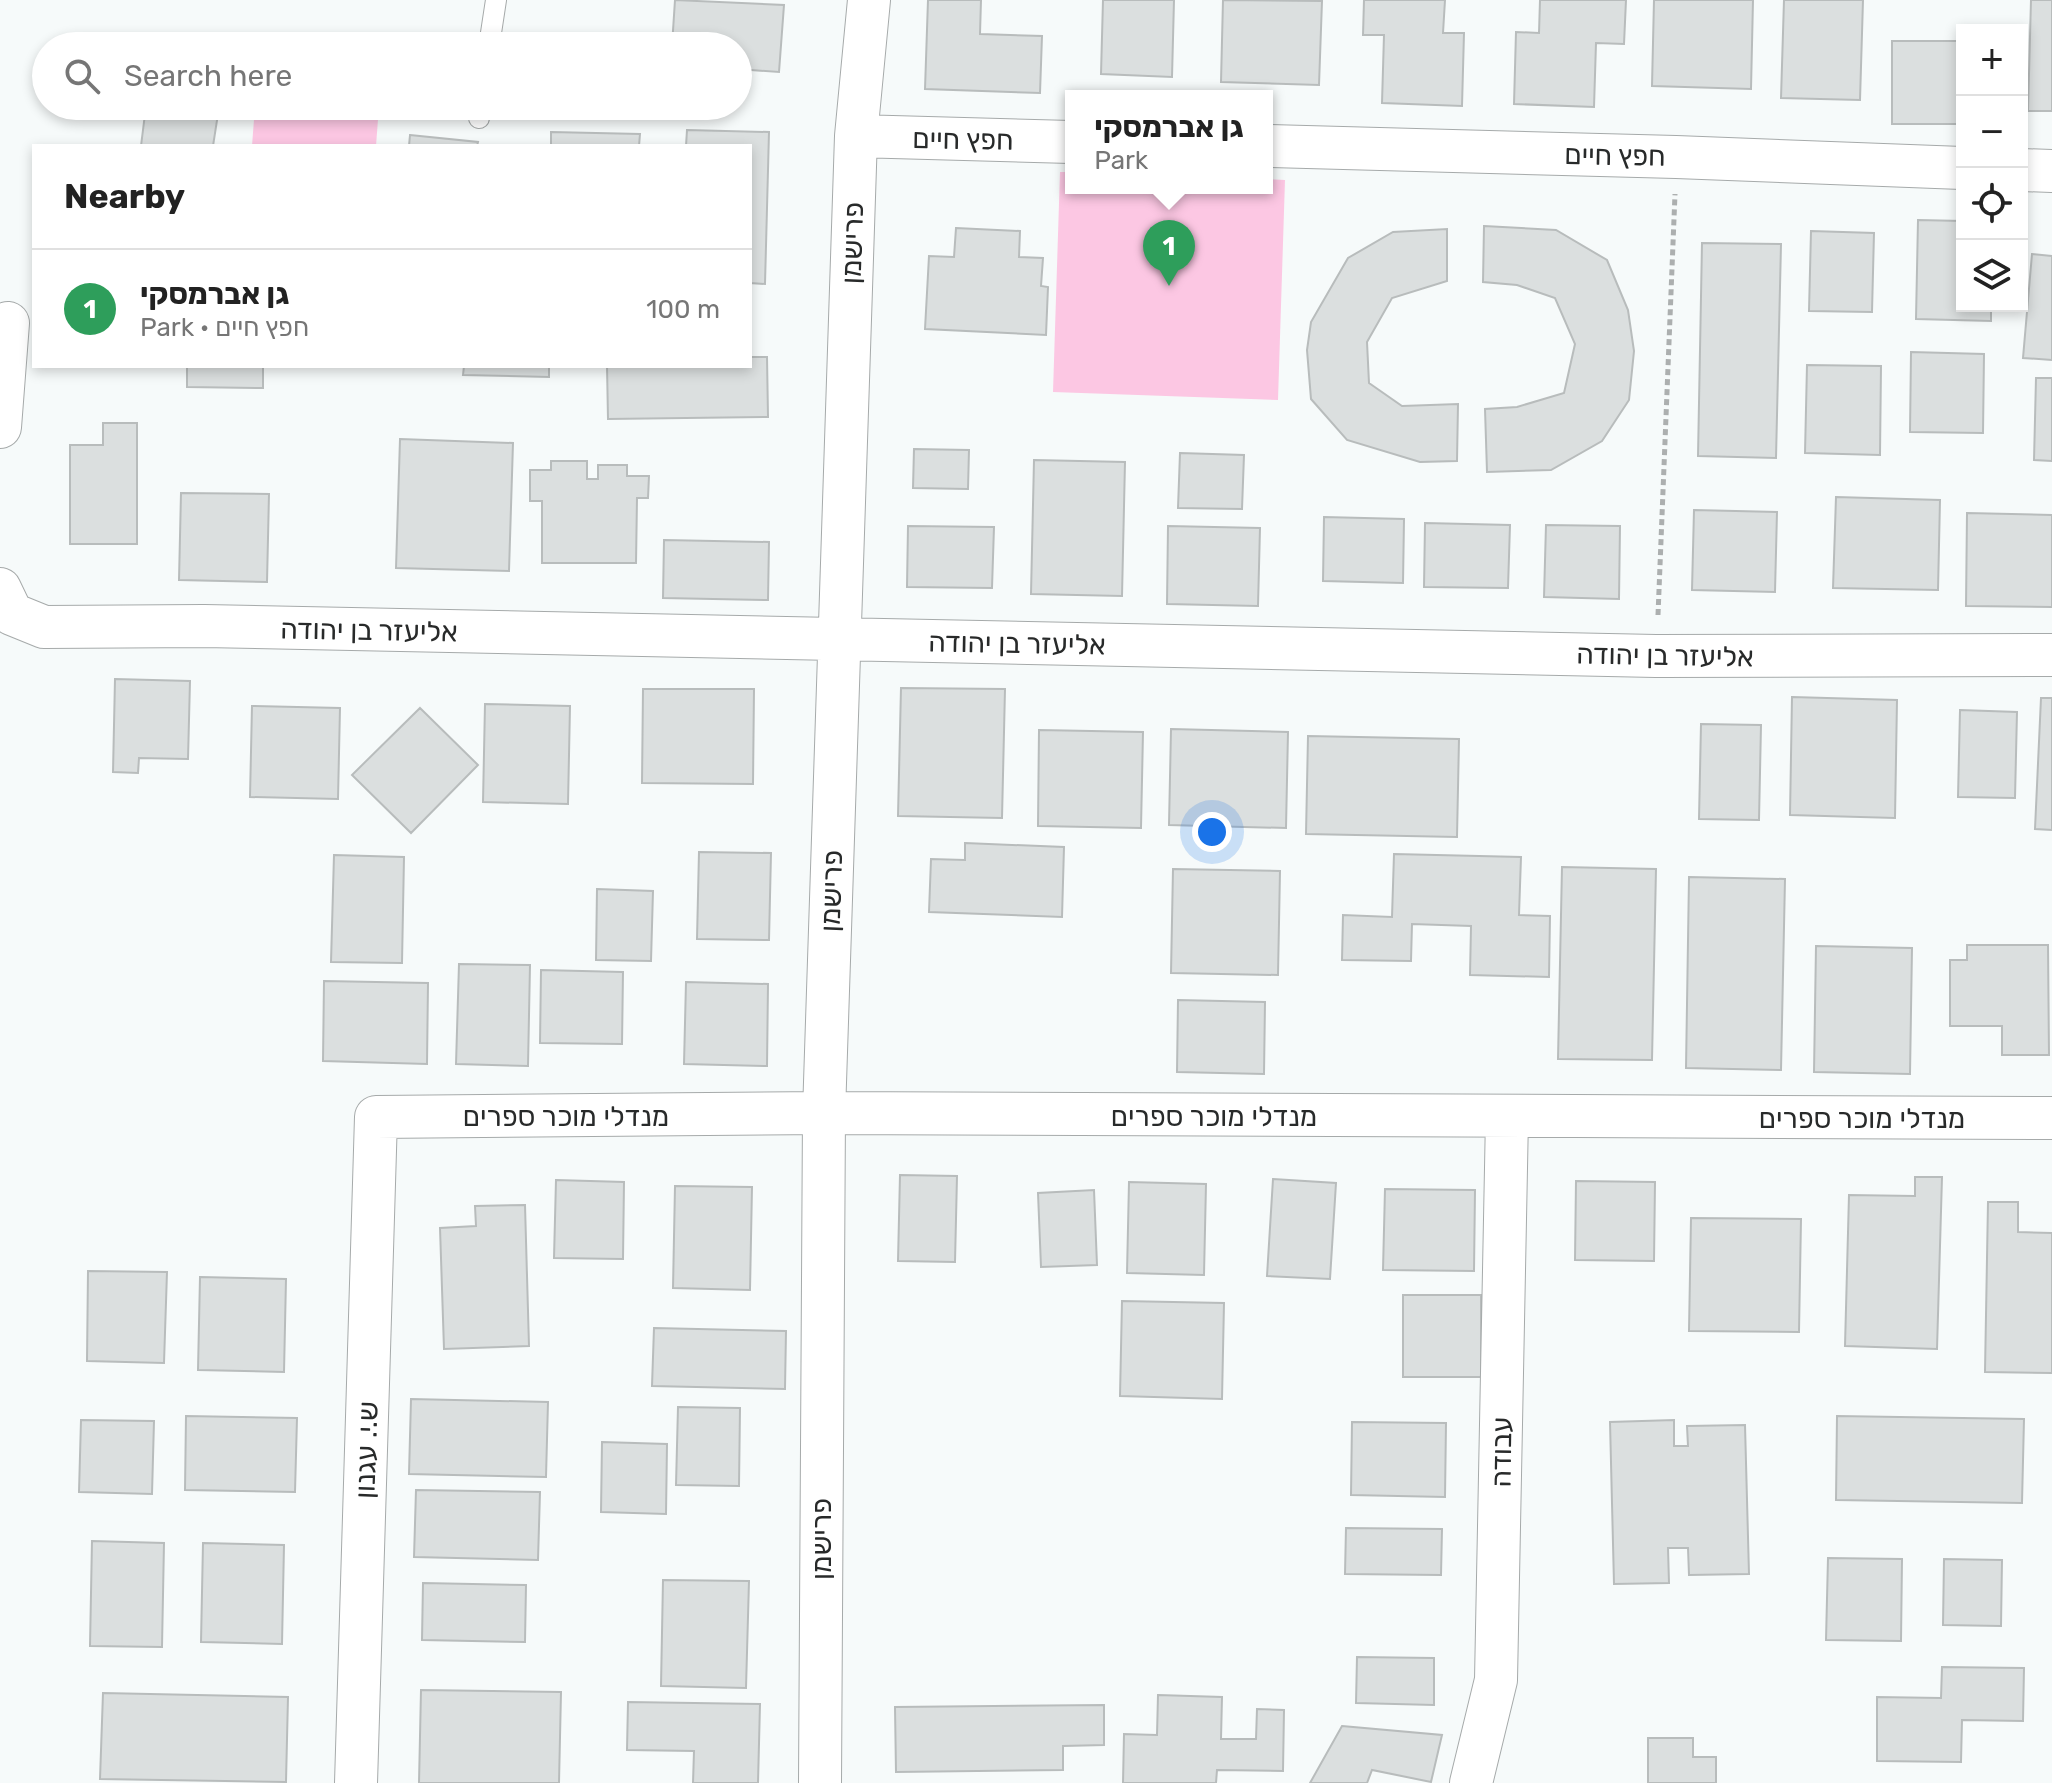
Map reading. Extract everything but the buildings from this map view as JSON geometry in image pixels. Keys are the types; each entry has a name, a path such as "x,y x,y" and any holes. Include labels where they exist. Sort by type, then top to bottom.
{"street":[{"name":"פרישמן","path":"820,1783 824,1113 856,136 869,0"},
{"name":"חפץ חיים","path":"856,136 1065,142"},
{"name":"חפץ חיים","path":"1273,146 1956,168"},
{"path":"2028,170 2052,171"},
{"path":"0,427 8,323"},
{"name":"אליעזר בן יהודה","path":"0,589 12,614 44,627 220,627 1656,656 2052,655"},
{"name":"מנדלי מוכר ספרים","path":"376,1117 824,1113 2052,1118"},
{"name":"ש.י. עגנון","path":"356,1783 376,1117"},
{"name":"עבודה","path":"1471,1783 1496,1680 1507,1117"}],"lane":[{"path":"491,32 496,0"}],"path":[{"path":"1656,656 1676,157"}],"shaded area":[{"path":"254,120 378,120 376,144 252,144"},
{"path":"1060,172 1065,172 1065,194 1273,194 1273,179 1285,180 1278,400 1053,392"}],"place":[{"name":"גן אברמסקי","path":"1169,286"}]}
